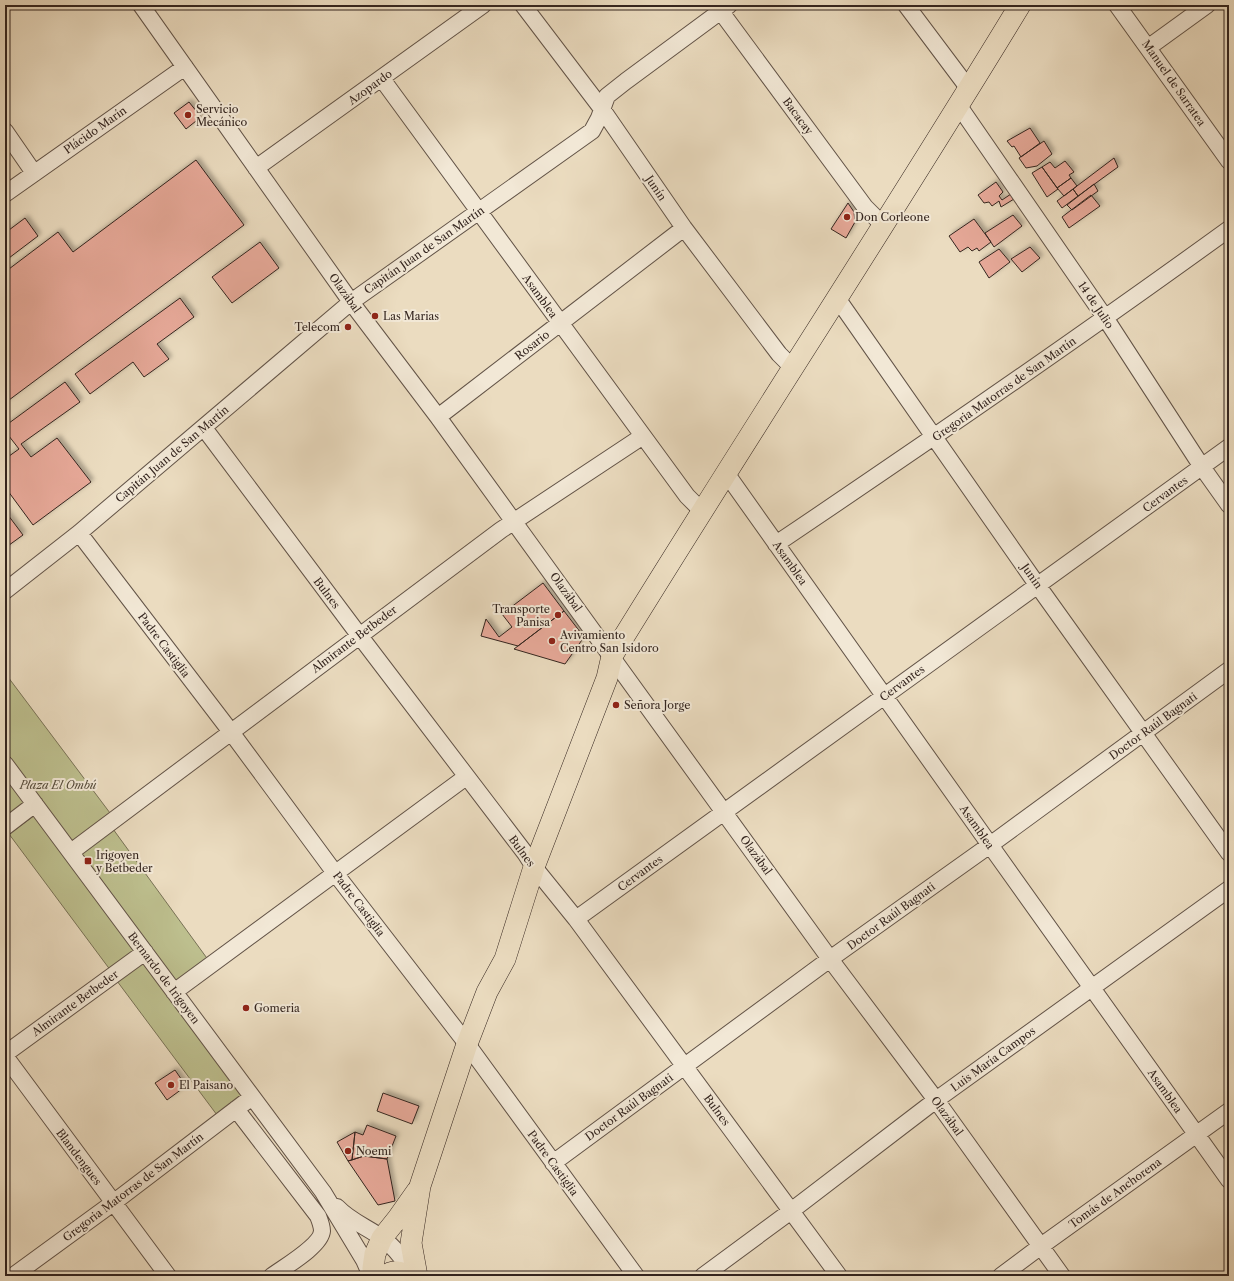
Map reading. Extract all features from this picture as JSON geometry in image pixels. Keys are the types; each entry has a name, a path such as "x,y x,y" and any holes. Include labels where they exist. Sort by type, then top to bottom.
{"main road":[{"path":"415,1276 412,1243 420,1186 467,1044 487,992 505,959 529,860 608,678 612,656 702,511 964,98 1020,5"},
{"path":"373,1276 376,1254 382,1238 420,1186"},
{"path":"386,1276 389,1273 395,1272 408,1276"}],"street":[{"name":"Olazábal","path":"141,5 351,302 438,417 830,959 936,1100 1062,1276"},
{"name":"Azopardo","path":"256,168 483,5"},
{"name":"Junín","path":"523,5 602,109 684,228 778,354 793,368"},
{"name":"14 de Julio","path":"906,5 1106,319 1229,506"},
{"name":"Manuel de Sarratea","path":"1117,5 1149,47 1229,161"},
{"path":"1149,47 1207,5"},
{"name":"Capitán Juan de San Martín","path":"5,592 79,533 351,302 592,130 607,96 722,7"},
{"name":"Bacacay","path":"722,7 865,207 883,225"},
{"name":"Plácido Marín","path":"5,194 185,67"},
{"name":"Asamblea","path":"382,79 687,496 702,511"},
{"path":"5,130 34,173"},
{"name":"Rosario","path":"438,417 684,228"},
{"name":"Gregoria Matorras de San Martín","path":"776,544 1106,319 1229,229"},
{"name":"Junín","path":"837,298 1038,586 1229,853"},
{"name":"Bulnes","path":"204,428 359,636 529,860 576,919 839,1276"},
{"name":"Almirante Betbeder","path":"71,852 501,530 644,436"},
{"name":"Cervantes","path":"576,919 1229,447"},
{"name":"Asamblea","path":"726,473 1229,1180"},
{"name":"Padre Castiglia","path":"79,533 231,732 335,873 467,1044 636,1276"},
{"name":"Doctor Raúl Bagnati","path":"554,1163 830,959 990,845 1229,670"},
{"name":"Bernardo de Irigoyen","path":"5,764 323,1192 373,1276"},
{"path":"174,992 466,777"},
{"path":"5,827 35,804"},
{"name":"Luis María Campos","path":"703,1276 936,1100 1229,889"},
{"name":"Almirante Betbeder","path":"5,1055 145,952"},
{"name":"Blandengues","path":"5,1055 168,1276"},
{"name":"Gregoria Matorras de San Martín","path":"13,1276 113,1203 252,1097"},
{"path":"236,1109 318,1216 321,1224 322,1232 314,1245 272,1276"},
{"name":"Tomás de Anchorena","path":"1001,1276 1229,1111"},
{"name":"Bernardo de Irigoyen","path":"323,1192 341,1211 392,1246 415,1276"}],"green space":[{"name":"Plaza El Ombú","path":"5,673 110,813 71,844 5,757"},
{"path":"5,774 27,803 5,820"},
{"path":"35,815 137,951 111,971 9,834"},
{"path":"113,829 209,961 177,984 81,852"},
{"path":"144,961 243,1095 217,1115 117,981"}],"building":[{"name":"Servicio Mecánico","path":"189,102 201,117 186,129 174,113"},
{"path":"1030,128 1040,143 1021,157 1014,146 1012,147 1007,141"},
{"path":"1044,141 1052,154 1037,166 1026,168 1019,158"},
{"path":"1114,158 1118,167 1078,196 1073,189"},
{"path":"196,160 244,225 5,403 5,272 58,232 73,252"},
{"path":"1065,161 1074,172 1069,175 1071,178 1057,188 1042,167 1050,162 1055,168"},
{"path":"1042,167 1058,189 1047,197 1032,173"},
{"path":"1071,178 1077,186 1064,196 1057,188"},
{"path":"996,182 1003,192 999,196 1002,200 1011,194 1014,199 1001,207 999,201 992,206 989,202 984,203 978,195"},
{"path":"1094,184 1098,191 1072,210 1067,205"},
{"path":"1073,189 1078,196 1062,208 1057,201"},
{"path":"1091,195 1100,206 1069,228 1062,217"},
{"name":"Don Corleone","path":"848,203 854,212 855,222 846,238 831,229"},
{"path":"1013,215 1022,226 994,247 985,233"},
{"path":"25,218 38,236 5,261 5,233"},
{"path":"974,219 991,242 979,251 977,248 972,251 968,247 960,252 949,236"},
{"path":"260,242 279,268 232,303 212,277"},
{"path":"1030,247 1040,258 1022,272 1011,259"},
{"path":"999,249 1010,262 989,278 979,262"},
{"path":"180,298 194,317 157,344 169,359 144,377 133,362 90,394 75,374"},
{"path":"65,382 80,402 21,444 31,457 57,438 91,482 33,525 5,487 5,459 19,449 5,431 5,426"},
{"path":"5,511 23,535 5,548"},
{"path":"543,583 564,611 518,646 481,636 486,619 499,637 512,627 502,614"},
{"name":"Avivamiento Centro San Isidoro","path":"564,611 584,637 565,664 514,649"},
{"name":"El Paisano","path":"175,1070 186,1086 167,1100 155,1083"},
{"path":"383,1093 419,1106 412,1124 377,1111"},
{"path":"367,1125 396,1136 387,1159 364,1156 352,1160 355,1132 363,1135"},
{"name":"Noemi","path":"355,1132 352,1160 348,1161 337,1142"},
{"path":"364,1156 387,1159 395,1201 378,1205 348,1161"}],"place":[{"name":"Servicio Mecánico","path":"188,115"},
{"name":"Don Corleone","path":"847,217"},
{"name":"Las Marias","path":"375,316"},
{"name":"Telecom","path":"348,327"},
{"name":"Transporte Panisa","path":"558,615"},
{"name":"Avivamiento Centro San Isidoro","path":"552,641"},
{"name":"Señora Jorge","path":"616,705"},
{"name":"Irigoyen y Betbeder","path":"88,861"},
{"name":"Gomeria","path":"246,1008"},
{"name":"El Paisano","path":"171,1085"},
{"name":"Noemi","path":"348,1151"}]}
